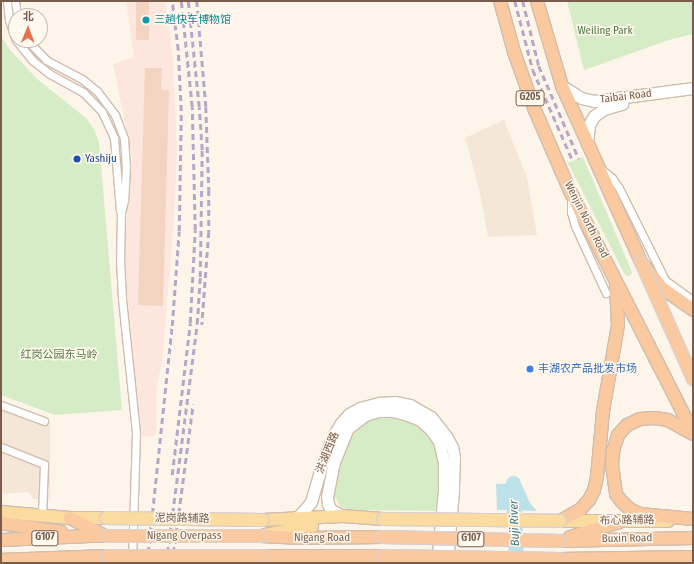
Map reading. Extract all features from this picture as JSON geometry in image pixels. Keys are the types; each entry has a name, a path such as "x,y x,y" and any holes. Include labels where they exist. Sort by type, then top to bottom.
{"highway":[{"name":"Wenjin North Road","path":"500,1 514,52 534,108 570,191 615,276 693,433"},
{"path":"537,1 562,86 693,379"},
{"path":"641,262 656,282 690,305"},
{"path":"560,521 580,510 589,500 594,490 597,477 603,411 618,325 618,295 615,276"},
{"path":"693,433 668,420 654,418 640,419 628,425 618,436 613,451 612,465 616,494 631,510 640,514 693,520"},
{"path":"70,518 106,536"},
{"path":"560,541 620,522"},
{"path":"1,523 90,536"},
{"name":"G107","path":"1,540 106,536"},
{"name":"Nigang Overpass","path":"106,536 261,536"},
{"name":"Nigang Road","path":"261,536 296,538 382,537 560,541"},
{"name":"Buxin Road","path":"560,541 693,538"},
{"name":"Nigang Overpass","path":"1,560 107,556 263,556"},
{"name":"Nigang Road","path":"263,556 383,556 565,561"},
{"name":"Buxin Road","path":"565,561 693,557"}],"main road":[{"name":"Taibai Road","path":"562,86 575,95 594,101 693,88"},
{"name":"Taibai Road","path":"587,144 587,133 590,121 604,109 618,105 693,95"},
{"name":"洪湖西路","path":"291,520 300,516 311,502 328,448 341,423 349,414 360,408 379,403 395,402 410,405 431,416 443,431 452,447 454,457 453,490 447,563"},
{"path":"343,516 331,510 327,497 334,462 348,428 365,415 378,411 392,411 420,420 431,430 439,441 444,463 444,490 437,563"},
{"name":"泥岗路辅路","path":"1,512 70,518 291,520 343,516 362,519"},
{"name":"泥岗路辅路","path":"261,536 293,528 362,519 560,521"},
{"name":"布心路辅路","path":"560,521 620,522 693,520"}],"street":[{"path":"22,48 32,60 50,74 83,92 102,112 114,138 117,162 118,201 121,213"},
{"path":"35,48 46,60 88,84 102,96 115,115 124,139 124,200 121,213 120,278 136,433 132,563"},
{"path":"597,167 605,171 619,188 665,280 690,305"},
{"path":"570,191 571,212 575,226 606,293"},
{"path":"1,405 44,421"},
{"path":"1,447 44,464 42,515"}],"shaded area":[{"path":"126,1 165,1 173,59 177,151 174,220 162,363 157,384 156,436 142,437 124,281 127,206 132,157 113,64 134,57"},
{"path":"504,120 527,177 537,235 488,237 479,188 465,138"},
{"path":"1,404 50,423 50,500 33,499 29,492 1,494"}],"green space":[{"name":"Weiling Park","path":"567,1 693,1 693,34 669,40 584,70"},
{"name":"红岗公园东马岭","path":"1,36 8,48 37,79 86,118 94,129 99,142 122,410 55,415 1,395"},
{"path":"583,157 632,272 630,276 625,275 568,163"},
{"path":"389,414 418,424 429,433 440,455 440,511 349,510 340,506 334,495 338,468 350,435 365,419"}],"water":[{"path":"521,483 530,503 537,511 497,510 496,484"}],"building":[{"name":"三趟快车博物馆","path":"136,1 149,1 149,40 136,40"},
{"path":"145,68 162,68 161,90 169,90 163,306 138,305"}],"waterway":[{"name":"Buji River","path":"513,483 516,563"}],"railway":[{"path":"147,563 172,326 179,231 181,111 178,50 172,1"},
{"path":"172,475 190,323 195,230 192,107 181,1"},
{"path":"166,563 197,324 200,277 202,150 188,1"},
{"path":"197,1 206,107 209,190 209,232 202,325"},
{"path":"515,1 533,70 573,161"},
{"path":"523,1 539,66 579,159"},
{"path":"172,563 193,404"}],"place":[{"name":"三趟快车博物馆","path":"146,20"},
{"name":"Yashiju","path":"77,159"},
{"name":"丰湖农产品批发市场","path":"530,369"}]}
